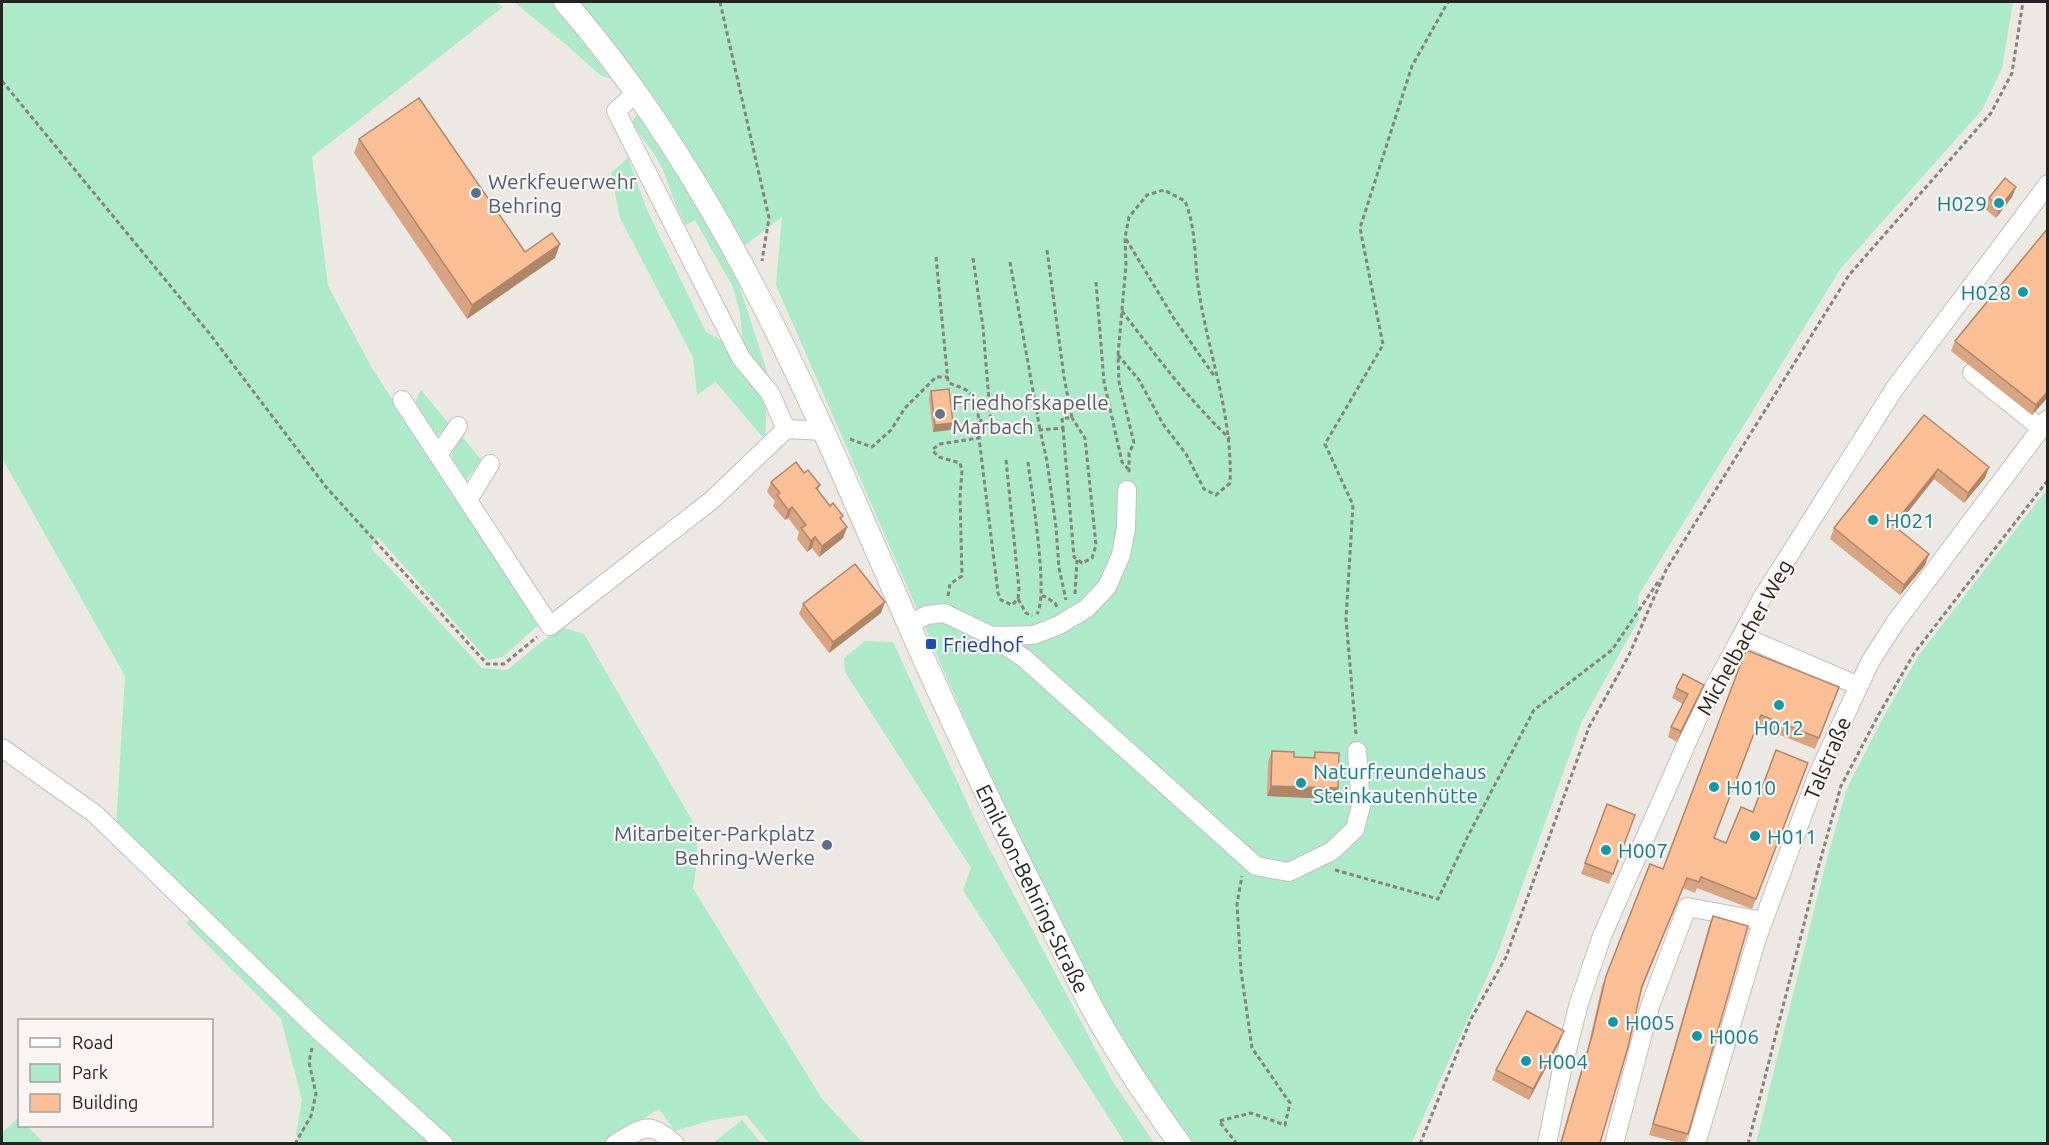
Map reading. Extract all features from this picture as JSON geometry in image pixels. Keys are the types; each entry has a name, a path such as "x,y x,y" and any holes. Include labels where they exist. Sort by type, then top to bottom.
{"main road":[{"name":"Emil-von-Behring-Straße","path":"564,2 591,32 636,93 698,185 756,291 825,431 909,624 1002,827 1092,1008 1125,1063 1180,1143"}],"street":[{"path":"636,93 616,111 741,358 770,393 786,429"},
{"name":"Michelbacher Weg","path":"1547,1143 1579,1003 1602,936 1700,713 1762,598 1895,388 2048,184"},
{"path":"1972,374 2044,423"},
{"path":"402,400 550,626 711,501 786,429 825,431"},
{"name":"Talstraße","path":"1696,1143 1763,921 1818,774 1870,662 1896,623 2044,423"},
{"path":"438,455 458,426"},
{"path":"468,500 490,464"},
{"path":"992,636 1034,635 1059,625 1087,608 1107,587 1121,555 1127,490"},
{"path":"909,624 927,615 944,613 992,636 1025,658 1256,866 1289,872 1332,851 1355,829 1360,806 1357,751"},
{"path":"1742,636 1859,686"},
{"path":"2,748 95,814 316,1029 444,1143"},
{"path":"1614,1143 1650,1006 1688,907 1763,921"},
{"path":"615,1143 640,1129 650,1128 661,1131 675,1143"}],"path":[{"path":"720,2 769,218 756,291"},
{"path":"1357,751 1346,619 1353,505 1325,444 1383,345 1360,228 1412,66 1448,2"},
{"path":"1311,863 1438,899 1534,710 1612,650 1666,570 1849,275 1991,112 2012,73 2023,2"},
{"path":"2,81 209,333 326,488 487,664 504,664 550,626"},
{"path":"1118,355 1139,380 1162,424 1186,454 1204,489 1216,495 1230,483 1230,439 1199,292 1191,215 1185,201 1164,190 1147,195 1129,217 1125,238 1126,265 1118,355 1119,382 1134,443 1129,453 1127,490"},
{"path":"1125,238 1173,317 1217,380"},
{"path":"1047,250 1064,377 1072,418 1085,438 1096,545 1092,558 1082,563 1074,557 1062,418 1072,418"},
{"path":"936,257 948,382 970,393 979,418 988,427 991,425 983,327 973,258"},
{"path":"1010,262 1047,461 1059,568 1065,599 1063,607 1058,608 1055,603 1042,597"},
{"path":"1096,282 1104,382 1122,462 1129,470"},
{"path":"1121,310 1169,374 1207,418 1230,439"},
{"path":"825,431 872,447 891,430 906,408 926,386 936,377 948,378"},
{"path":"979,418 979,438 998,593 1006,604 1012,605 1018,599"},
{"path":"1040,430 1063,428"},
{"path":"944,613 950,584 962,576 960,497 962,471 960,464 939,457 933,449 940,444 979,438"},
{"path":"1006,460 1018,599 1026,613 1032,617 1036,616 1040,609 1042,597 1028,462"},
{"path":"1748,1143 1818,865 1841,786 1915,652 2048,480"},
{"path":"1065,599 1069,601 1075,593 1077,560"},
{"path":"1420,1143 1471,1019 1506,957 1589,727 1629,655 1666,570"},
{"path":"1237,1143 1219,1121 1251,1113 1285,1125 1290,1103 1252,1048 1241,971 1237,904 1246,858"},
{"path":"295,1143 311,1116 316,1094 309,1062 316,1029"}],"green space":[{"path":"2,2 496,2 503,7 312,157 328,286 372,368 538,625 503,657 488,660 378,537 371,548 482,668 507,670 560,627 584,634 697,829 697,862 693,888 822,1099 860,1140 866,1143 769,1143 746,1115 712,1120 675,1131 659,1109 604,1143 299,1143 296,1134 302,1100 281,1019 186,923 194,915 116,827 125,676 2,458"},
{"path":"514,2 2013,2 2002,68 1982,110 1841,268 1638,596 1639,619 1582,721 1497,955 1411,1144 1187,1143 1167,1118 1041,894 776,285 782,217 744,246 645,86 589,21 578,36 611,79 600,75"},
{"path":"638,114 729,254 773,390 744,354 740,313 733,287 695,220 686,225 682,218 660,164 632,121"},
{"path":"628,158 647,210 706,332 726,343 767,397 765,440 716,382 697,395 693,357 620,218 611,173"},
{"path":"421,390 450,425 437,436 425,424 416,409"},
{"path":"461,435 481,460 467,479 459,477 452,461 453,451"},
{"path":"2047,489 2047,1143 1756,1143 1825,866 1847,788 1919,655"},
{"path":"865,641 893,642 981,833 1113,1082 1154,1143 1125,1143 963,890 971,868 845,672 844,658"},
{"path":"18,1118 18,1127 28,1127 44,1143 2,1143 2,1133"},
{"path":"742,1120 761,1143 713,1143"}],"building":[{"path":"419,98 525,252 552,233 560,244 472,305 359,139"},
{"path":"2005,178 2016,187 2000,207 1989,198"},
{"name":"H028","path":"2048,228 2048,391 2036,405 1955,341"},
{"name":"Friedhofskapelle Marbach","path":"949,389 953,423 935,425 931,391"},
{"name":"H021","path":"1924,415 1989,467 1968,493 1938,469 1893,525 1929,554 1904,585 1834,528"},
{"path":"796,462 804,473 808,470 820,485 816,488 830,506 833,503 843,516 840,518 847,527 822,546 815,537 811,541 801,528 806,525 792,507 788,510 777,495 780,493 771,482"},
{"path":"855,564 885,602 833,642 803,604"},
{"path":"1746,650 1839,687 1819,738 1761,715 1714,838 1726,843 1741,807 1753,812 1776,750 1808,763 1756,899 1701,877 1699,882 1687,878 1642,986 1628,1047 1600,1143 1561,1143 1592,1036 1606,976 1650,864 1663,869"},
{"path":"1683,674 1704,685 1681,731 1671,727 1688,694 1676,688"},
{"name":"Naturfreundehaus Steinkautenhütte","path":"1272,751 1294,752 1294,757 1315,758 1315,752 1339,753 1338,788 1271,786"},
{"name":"H007","path":"1607,804 1635,815 1613,874 1585,863"},
{"name":"H006","path":"1713,916 1748,926 1688,1134 1653,1124"},
{"name":"H004","path":"1527,1011 1564,1031 1533,1089 1496,1070"}],"place":[{"name":"Werkfeuerwehr Behring","path":"476,193"},
{"name":"H029","path":"1999,203"},
{"name":"H028","path":"2023,292"},
{"name":"Friedhofskapelle Marbach","path":"940,414"},
{"name":"H021","path":"1873,520"},
{"name":"Friedhof","path":"931,644"},
{"name":"H012","path":"1779,705"},
{"name":"Naturfreundehaus Steinkautenhütte","path":"1301,783"},
{"name":"H010","path":"1714,787"},
{"name":"H011","path":"1755,836"},
{"name":"Mitarbeiter-Parkplatz Behring-Werke","path":"827,845"},
{"name":"H007","path":"1606,850"},
{"name":"H005","path":"1613,1022"},
{"name":"H006","path":"1697,1036"},
{"name":"H004","path":"1526,1061"}]}
